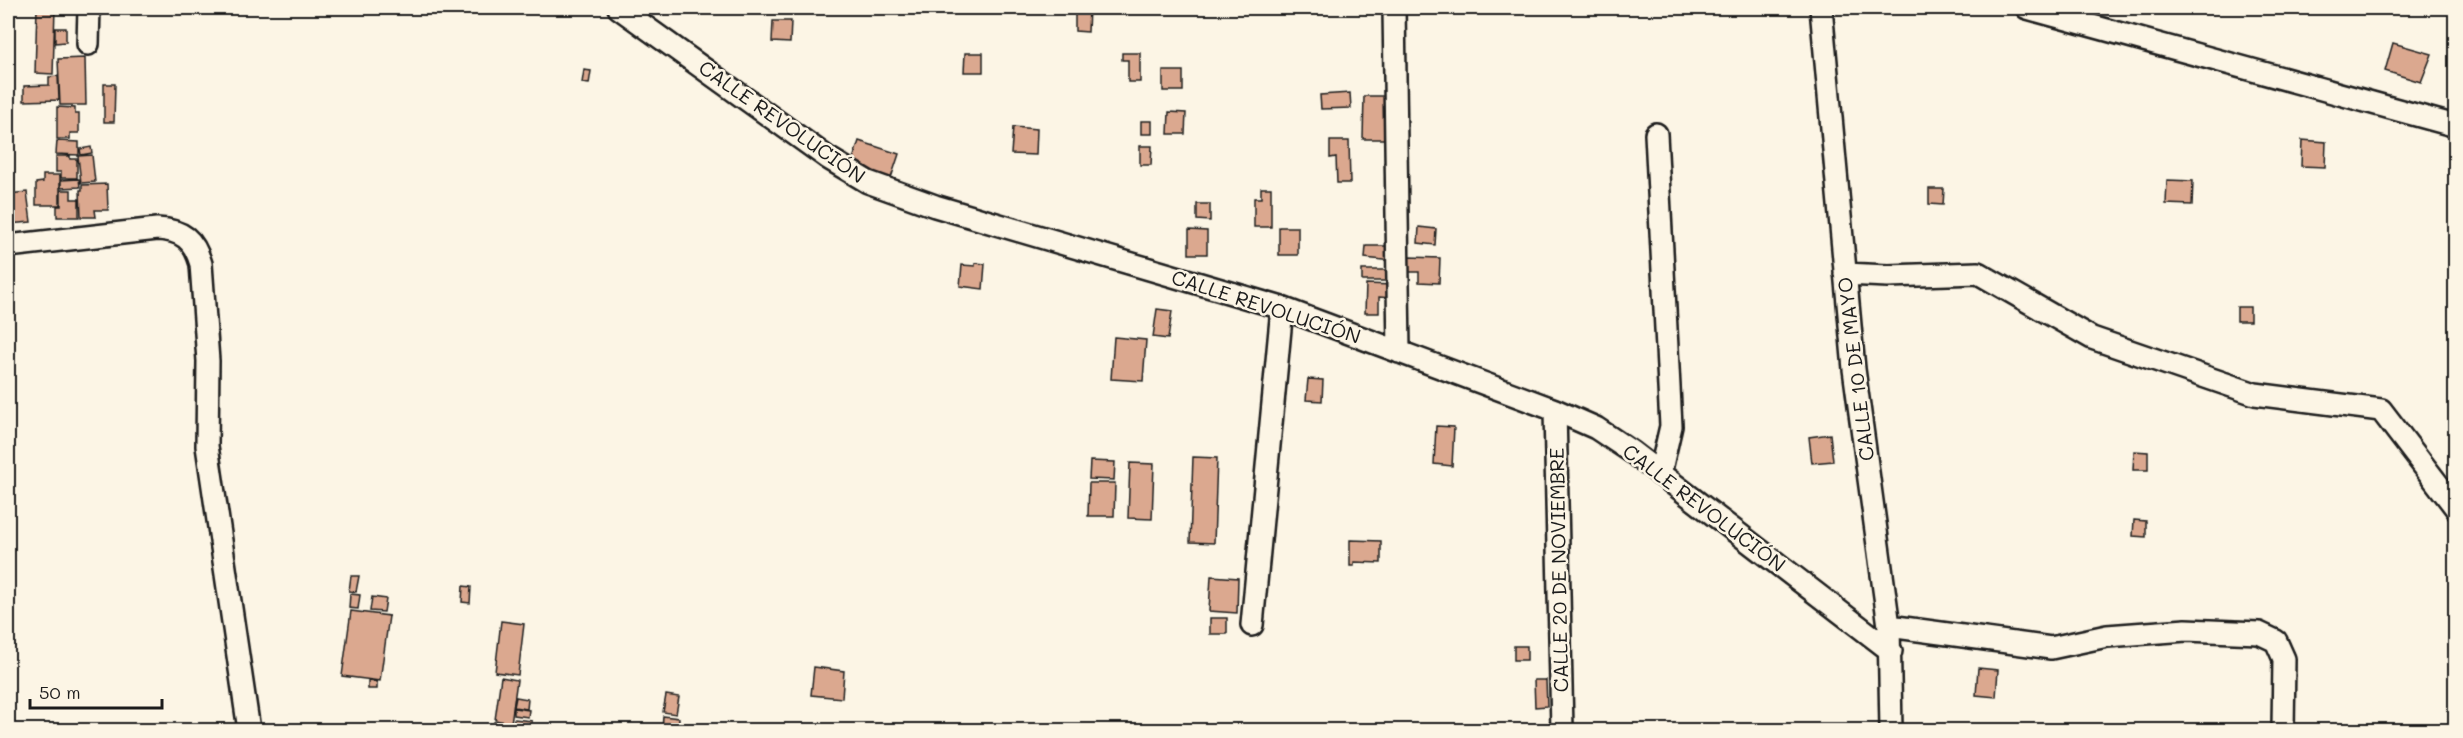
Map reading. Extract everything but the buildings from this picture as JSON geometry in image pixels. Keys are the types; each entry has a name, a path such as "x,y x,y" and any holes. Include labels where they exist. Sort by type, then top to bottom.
{"street":[{"path":"88,44 89,8"},
{"name":"CALLE REVOLUCIÓN","path":"619,8 828,158 868,182 935,206 1282,308 1555,410 1596,428 1660,474 1891,651"},
{"path":"1394,8 1399,352"},
{"name":"CALLE 10 DE MAYO","path":"1821,8 1854,369 1889,626 1891,730"},
{"path":"2027,8 2456,126"},
{"path":"1656,134 1671,426 1660,474"},
{"path":"8,246 157,229 174,230 189,238 197,250 201,264 208,361 207,446 249,730"},
{"path":"1845,274 1888,276 1978,273 2092,338 2255,394 2381,410 2456,508"},
{"path":"1252,625 1282,308"},
{"name":"CALLE 20 DE NOVIEMBRE","path":"1555,410 1562,730"},
{"path":"1889,626 2051,648 2107,636 2186,630 2259,633 2276,641 2284,659 2283,730"}]}
